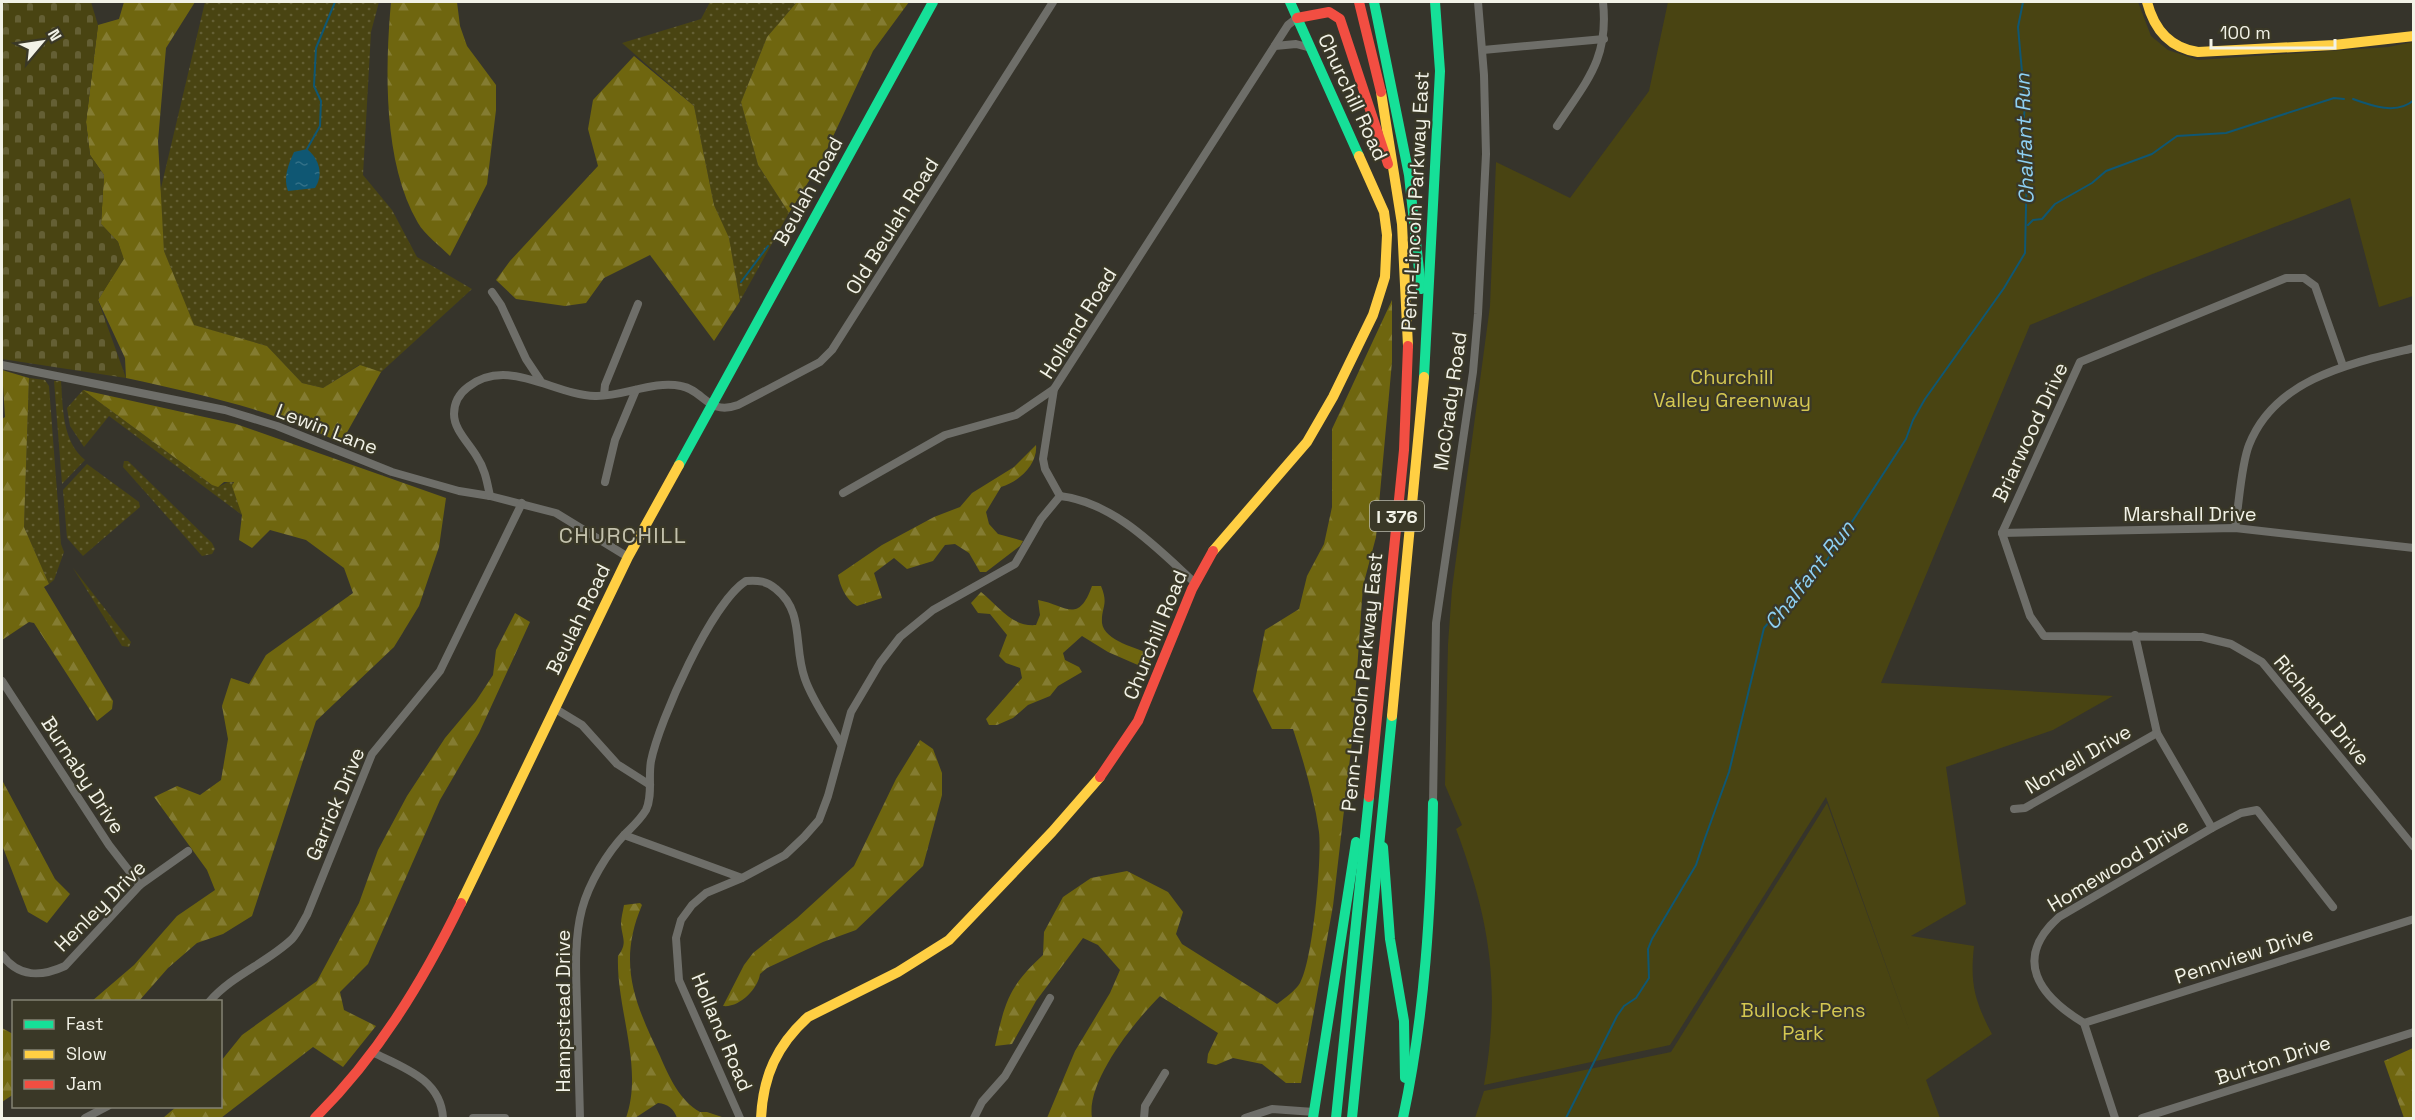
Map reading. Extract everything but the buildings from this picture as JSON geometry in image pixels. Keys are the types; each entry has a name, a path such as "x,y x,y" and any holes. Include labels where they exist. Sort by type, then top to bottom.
{"main road":[{"name":"Beulah Road","path":"315,1119 374,1053 408,1005 431,965 628,557 933,2"},
{"name":"Churchill Road","path":"761,1119 762,1089 773,1059 795,1028 808,1017 909,964 951,939 1101,774 1137,725 1150,699 1194,582 1221,540 1290,465 1315,432 1370,326 1386,276 1389,243 1382,204 1290,2"},
{"path":"1297,18 1323,2"},
{"name":"Penn-Lincoln Parkway East","path":"1336,1119 1407,418 1410,327 1401,206 1361,2"},
{"path":"1374,2 1411,195 1425,357"},
{"name":"Penn-Lincoln Parkway East","path":"1352,1119 1421,430 1440,71 1435,2"},
{"path":"2146,2 2148,12 2159,30 2180,48 2210,52 2382,41 2414,36"},
{"path":"1297,18 1329,12 1340,19 1401,206"},
{"path":"1313,1115 1351,865 1372,764"},
{"path":"1402,1119 1418,1046 1428,958 1433,803"},
{"path":"1380,837 1386,860 1390,939 1405,1035 1402,1119"}],"street":[{"name":"Old Beulah Road","path":"710,405 725,408 738,405 827,357 1053,2"},
{"name":"McCrady Road","path":"1433,803 1436,623 1473,372 1478,314 1486,154 1483,50 1478,2"},
{"path":"1557,126 1593,70 1604,39 1603,2"},
{"name":"Holland Road","path":"740,1119 679,980 676,938 681,920 692,904 706,893 742,878 785,855 819,820 837,769 851,712 900,637 933,610 1015,564 1041,519 1060,496 1045,469 1043,459 1054,389 1288,25 1297,18"},
{"path":"1483,50 1604,39"},
{"path":"1275,46 1296,44 1311,48"},
{"name":"Briarwood Drive","path":"2071,635 2044,636 2034,622 2002,533 2080,362 2286,278 2304,278 2315,286 2343,366"},
{"path":"492,292 501,304 526,359 540,380"},
{"path":"604,396 605,386 638,304"},
{"path":"2235,528 2248,446 2270,411 2311,379 2343,366 2414,348"},
{"name":"Lewin Lane","path":"2,365 225,410 277,426 392,472 459,491 522,503 556,513 628,557"},
{"path":"490,496 478,459 455,425 455,402 476,380 491,376 540,380 585,395 604,396 636,390 682,386 710,405"},
{"path":"843,493 945,435 1016,415 1054,389"},
{"path":"605,482 615,440 636,390"},
{"path":"1060,496 1079,498 1131,528 1194,582"},
{"name":"Garrick Drive","path":"211,1000 221,988 274,954 294,937 307,915 372,754 440,670 522,503"},
{"name":"Marshall Drive","path":"2002,533 2235,528 2414,548"},
{"name":"Hampstead Drive","path":"580,1119 576,952 582,908 603,864 624,835 644,813 650,801 651,762 657,740 711,620 726,599 746,581 764,581 790,602 795,613 798,653 804,678 814,699 842,744"},
{"name":"Richland Drive","path":"2071,635 2202,637 2231,644 2262,662 2414,847"},
{"path":"2135,635 2157,733 2212,828"},
{"name":"Burnaby Drive","path":"2,681 109,845 140,885"},
{"path":"554,708 582,725 617,764 650,785"},
{"name":"Norvell Drive","path":"2014,809 2025,808 2157,733"},
{"name":"Homewood Drive","path":"2084,1023 2058,1008 2043,989 2035,967 2036,945 2043,931 2059,917 2241,813 2257,810 2333,906"},
{"path":"624,835 742,878"},
{"name":"Henley Drive","path":"2,955 9,965 33,975 51,972 65,966 140,885 188,851"},
{"name":"Pennview Drive","path":"2084,1023 2414,919"},
{"path":"974,1119 982,1102 1005,1076 1050,998"},
{"path":"2084,1023 2115,1119"},
{"name":"Burton Drive","path":"2142,1119 2414,1032"},
{"path":"374,1053 430,1084 443,1107 443,1119"},
{"path":"1144,1119 1145,1106 1165,1073"},
{"path":"85,1119 106,1108"},
{"path":"1245,1119 1272,1109 1313,1115"},
{"path":"472,1119 505,1119"}],"green space":[{"path":"2,2 91,2 98,25 86,122 90,155 104,175 101,224 118,242 124,259 98,300 126,378 2,359"},
{"path":"124,2 195,2 166,48 158,141 164,251 194,325 267,346 302,383 323,388 360,365 381,372 341,443 263,412 126,378 125,358 98,300 123,259 118,242 101,224 104,175 90,155 86,122 98,25 119,19"},
{"path":"205,2 379,2 371,32 363,175 392,210 417,257 472,289 380,373 359,365 323,388 302,383 267,346 193,325 164,251 160,192"},
{"path":"391,2 457,2 460,26 467,46 496,85 496,110 487,184 450,256 418,223 398,173 389,115 388,56"},
{"path":"710,2 797,2 767,37 741,102 758,165 789,213 740,301 729,239 714,205 694,106 622,43 701,19"},
{"path":"797,2 909,2 873,51 822,160 789,213 758,165 741,102 767,37"},
{"name":"Churchill Valley Greenway","path":"1668,2 2138,2 2151,36 2168,50 2198,60 2388,47 2413,42 2413,296 2379,307 2350,198 2150,275 2030,325 1881,683 2113,696 2053,730 1946,767 1966,904 1911,936 1974,946 1973,981 1977,1001 1992,1034 1926,1080 1940,1118 1475,1118 1484,1091 1671,1052 1827,803 1911,1035 1826,797 1670,1045 1484,1085 1492,1017 1489,955 1477,894 1456,829 1462,825 1445,785 1448,644 1452,589 1490,306 1496,162 1570,198 1649,91"},
{"path":"634,56 694,106 714,205 729,238 740,301 714,341 650,255 604,278 586,303 565,306 516,299 496,280 510,261 598,166 588,129 593,100"},
{"path":"1392,300 1392,362 1376,537 1363,586 1352,741 1333,906 1301,1083 1286,1083 1262,1064 1233,1058 1216,1065 1207,1063 1208,1054 1218,1033 1160,996 1114,1052 1097,1087 1092,1103 1092,1118 1047,1118 1075,1051 1110,993 1120,970 1098,945 1083,938 1036,1001 1012,1044 995,1046 1010,996 1023,976 1043,955 1044,932 1063,897 1091,878 1127,871 1168,892 1183,912 1176,934 1182,944 1277,1004 1300,983 1305,971 1313,932 1318,885 1320,845 1317,819 1293,729 1272,729 1253,691 1265,630 1299,609 1307,576 1324,544 1332,507 1332,429"},
{"path":"2,370 29,378 24,527 49,584 44,587 113,701 112,709 97,721 34,623 29,622 2,640 2,419 5,417"},
{"path":"29,378 45,380 49,386 61,544 64,552 54,580 49,584 24,527"},
{"path":"54,381 61,381 63,413 68,434 77,452 85,460 62,484"},
{"path":"83,390 212,485 220,486 232,480 242,515 109,416 84,447 70,426 67,408"},
{"path":"83,390 236,424 446,498 439,547 419,606 394,647 316,721 252,916 223,934 197,943 168,968 140,1000 93,1000 134,965 177,916 215,890 207,870 154,797 177,786 200,795 221,780 228,739 222,706 231,678 249,684 266,655 353,593 344,568 306,540 270,530 252,548 239,540 242,515 232,486 234,482 224,482 218,487 212,485"},
{"path":"1036,445 1031,465 1021,477 1001,487 986,512 989,524 998,534 1023,541 1020,546 986,572 980,572 969,553 955,544 945,545 933,561 907,569 894,558 874,573 882,598 857,606 850,600 842,588 838,575 882,545 934,517 960,507 972,493 1014,467"},
{"path":"124,461 128,461 212,543 215,549 212,554 202,556 123,467"},
{"path":"87,464 139,502 140,507 83,556 67,538 63,490"},
{"path":"73,568 131,642 129,647 122,646"},
{"path":"1092,586 1101,586 1103,592 1105,602 1102,623 1104,629 1122,643 1152,655 1147,669 1108,652 1082,636 1063,653 1065,660 1079,667 1082,672 1058,686 1050,696 1028,705 1013,718 997,725 989,725 986,719 1022,678 1020,668 1006,663 999,656 1007,635 990,614 978,613 971,603 981,592 1012,619 1027,625 1036,625 1040,615 1038,600 1070,610 1076,609 1087,598"},
{"path":"515,613 530,622 479,733 440,800 368,964 340,992 344,1010 376,1026 343,1067 313,1047 221,1118 163,1118 175,1108 222,1108 222,1060 242,1035 317,981 359,903 378,850 407,796 445,738 476,701 493,675 496,650"},
{"path":"920,740 933,749 942,773 942,795 923,866 856,930 823,942 767,968 760,974 756,986 747,996 735,1004 723,1006 744,965 753,953 797,918 854,866 896,779"},
{"path":"2,780 55,879 70,894 47,923 28,912 2,845"},
{"path":"640,903 642,905 631,946 630,965 632,983 643,1018 667,1072 681,1095 700,1112 725,1118 677,1118 665,1104 658,1103 635,1118 626,1118 631,1099 631,1058 621,996 618,956 624,944 621,924 624,905"},
{"path":"2,1028 12,1033 12,1095 2,1102"},
{"path":"2413,1048 2413,1118 2404,1118 2384,1061"}],"water":[{"path":"307,149 315,157 319,167 318,183 315,188 288,191 286,176 294,152"}],"waterway":[{"path":"307,149 320,126 321,101 314,86 316,48 335,2"},
{"name":"Chalfant Run","path":"1566,1118 1617,1016 1624,1006 1636,998 1649,978 1648,949 1652,939 1696,865 1729,772 1764,628 1812,572 1827,560 1906,439 1913,420 1925,399 2004,288 2025,253 2027,162 2022,137 2025,106 2018,27 2023,2"},
{"path":"2028,225 2033,220 2042,219 2055,204 2092,183 2106,171 2152,154 2177,136 2226,133 2334,98 2344,99"},
{"path":"2353,99 2384,108 2400,107 2414,100"},
{"path":"741,282 768,246"}],"traffic: fast":[{"path":"679,465 933,2"},
{"path":"1290,2 1359,156"},
{"path":"1374,2 1409,175 1421,289"},
{"path":"1424,377 1440,71 1435,2"},
{"path":"1352,1118 1392,716"},
{"path":"1336,1118 1369,797"},
{"path":"1403,1118 1417,1040 1426,961 1433,803"},
{"path":"1313,1118 1356,842"},
{"path":"1383,847 1390,939 1404,1021 1405,1078"}],"traffic: slow":[{"path":"2147,2 2154,21 2171,42 2198,52 2334,45 2414,36"},
{"path":"1381,92 1402,224 1408,346"},
{"path":"1213,551 1307,442 1333,397 1373,315 1385,277 1387,235 1384,212 1359,156"},
{"path":"1392,716 1424,377"},
{"path":"461,903 628,557 679,465"},
{"path":"761,1118 765,1088 774,1062 797,1028 808,1017 898,972 949,940 1052,832 1100,777"}],"traffic: jam":[{"path":"1359,2 1381,92"},
{"path":"1297,18 1329,12 1340,19 1388,164"},
{"path":"1369,797 1404,450 1408,346"},
{"path":"1100,777 1138,721 1192,589 1213,551"},
{"path":"315,1118 359,1069 397,1017 431,961 461,903"}],"district":[{"name":"CHURCHILL","path":"623,535"}],"park label":[{"name":"Bullock-Pens Park","path":"1803,1022"}]}
